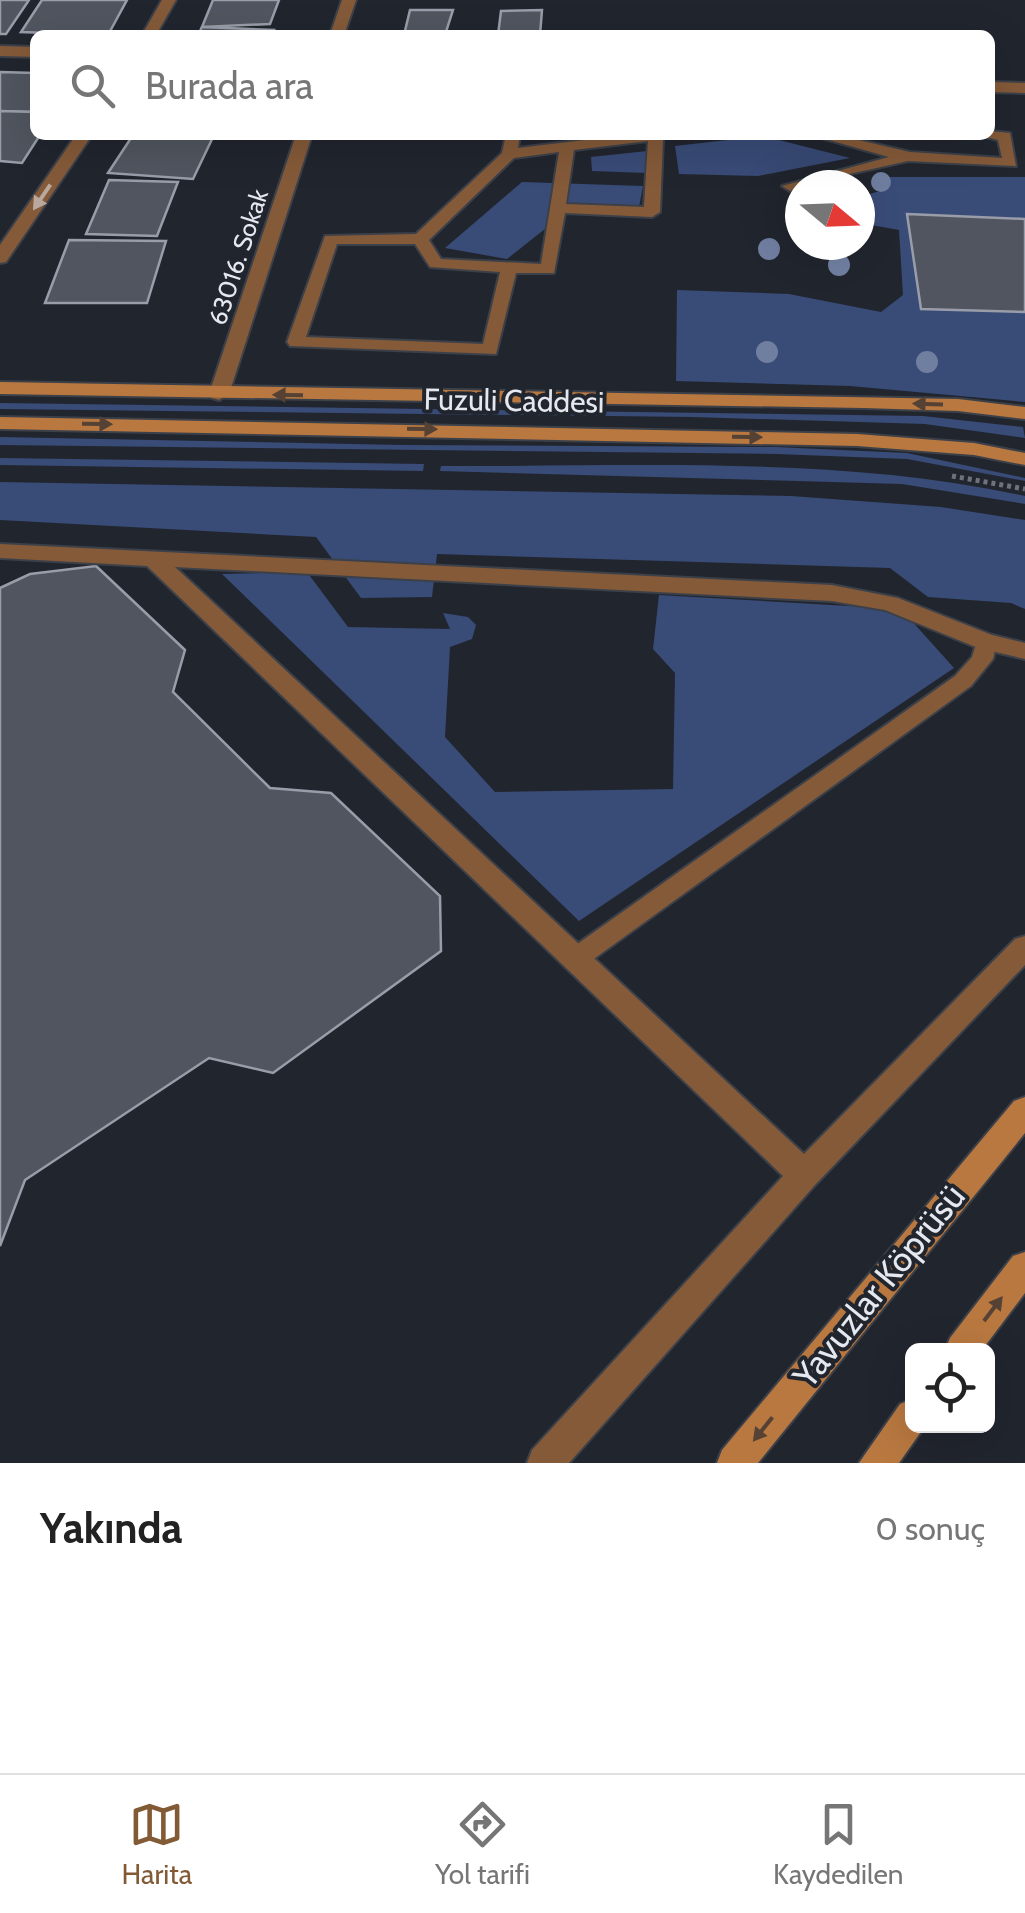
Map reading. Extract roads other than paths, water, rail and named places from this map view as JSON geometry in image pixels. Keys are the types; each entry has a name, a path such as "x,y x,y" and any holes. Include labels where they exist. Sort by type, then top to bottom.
{"main road":[{"name":"Fuzuli Caddesi","path":"0,388 864,402 958,405 1025,413"},
{"name":"Fuzuli Caddesi","path":"0,423 857,440 974,449 1025,459"},
{"name":"Yavuzlar Köprüsü","path":"735,1463 1025,1110"},
{"path":"967,1343 1025,1266"},
{"path":"877,1463 905,1425"}],"street":[{"path":"152,30 169,0"},
{"path":"340,30 349,0"},
{"path":"0,39 30,41"},
{"path":"0,51 30,52"},
{"path":"995,87 1025,88"},
{"path":"0,258 81,140"},
{"name":"63016. Sokak","path":"219,394 302,140"},
{"path":"0,551 832,593 890,603 986,642 1025,651"},
{"path":"152,558 804,1175"},
{"path":"545,1463 804,1175 1025,947"}],"lane":[{"path":"840,140 910,156 1011,163 1005,136 995,136"},
{"path":"510,154 512,140"},
{"path":"509,268 490,350 296,342 332,239 420,239 510,154 620,140"},
{"path":"560,208 652,212 658,140"},
{"path":"908,140 910,156"},
{"path":"420,239 436,264 548,269 567,147"},
{"path":"854,170 910,156"},
{"path":"575,959 963,681 982,659 986,642"}]}
